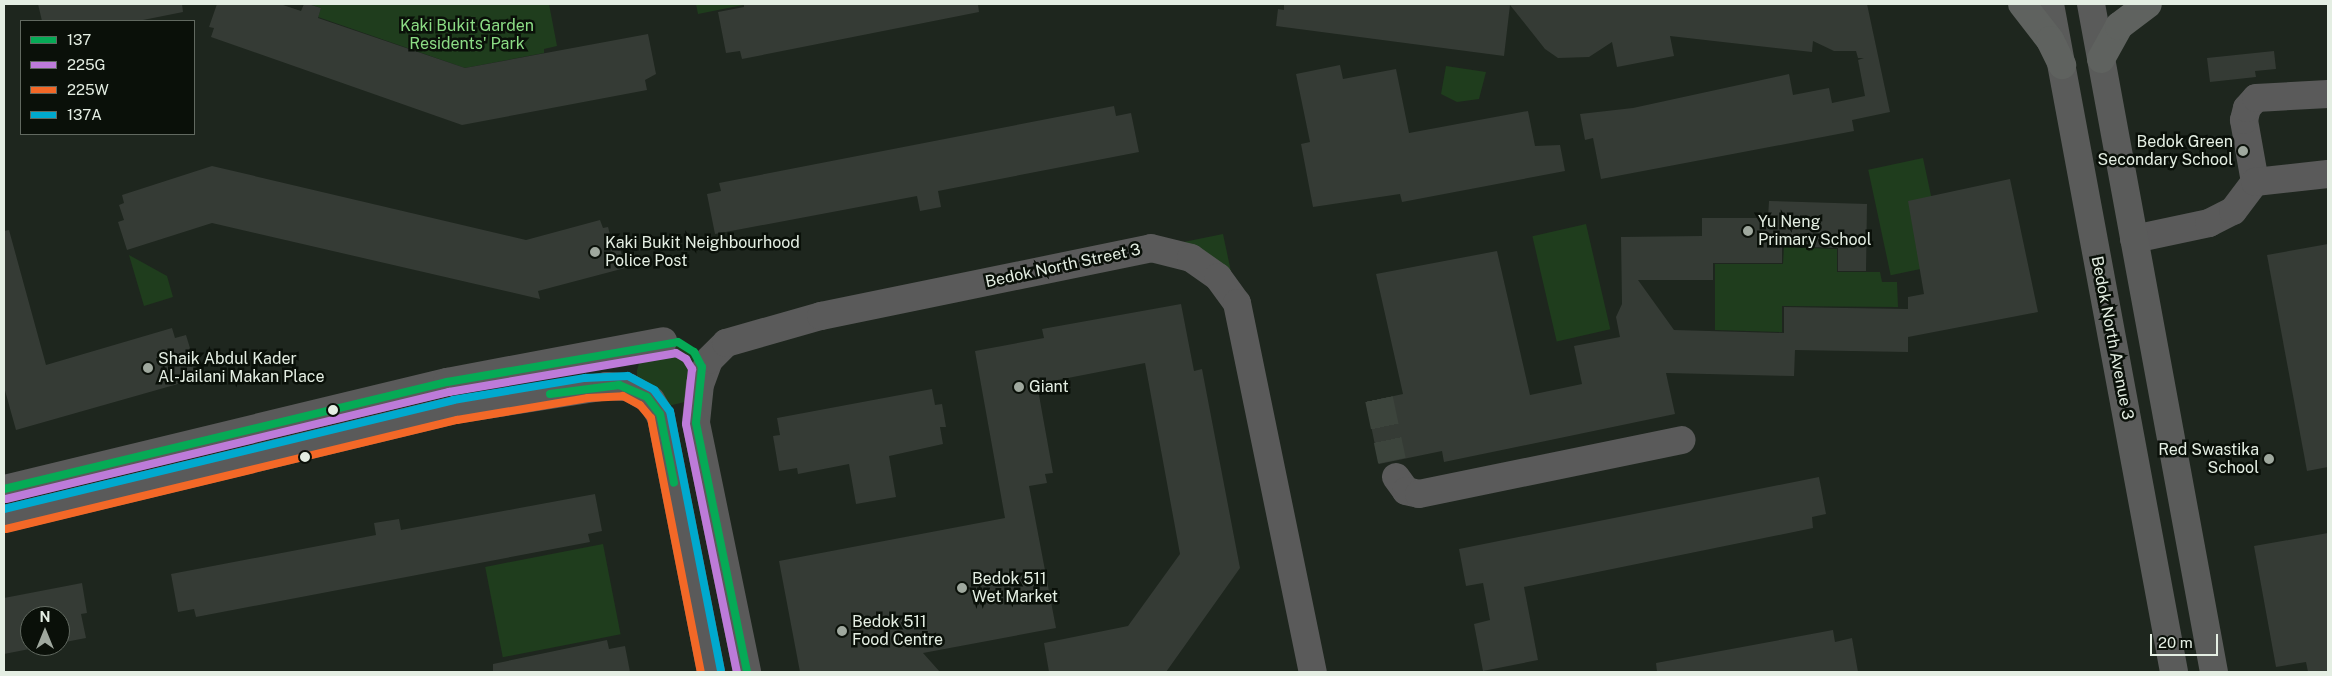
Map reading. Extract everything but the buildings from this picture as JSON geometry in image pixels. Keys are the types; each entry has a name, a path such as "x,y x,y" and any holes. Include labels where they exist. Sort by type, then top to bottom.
{"highway":[{"path":"2022,4 2050,40 2062,65"},
{"path":"2101,59 2119,26 2148,4"}],"main road":[{"name":"Bedok North Avenue 3","path":"2050,4 2174,672"},
{"path":"2091,4 2214,672"}],"street":[{"path":"2255,182 2244,120 2247,108 2256,98 2328,94"},
{"path":"2134,238 2209,222 2232,211 2255,182 2328,174"},
{"name":"Bedok North Street 3","path":"700,383 709,360 726,343 821,316 1151,248 1191,258 1218,277 1238,303 1314,672"},
{"path":"663,341 646,350 637,368 639,384 661,417 710,672"},
{"path":"4,489 447,382 663,341 680,342 694,352 702,367 696,423 746,672"},
{"path":"4,519 455,410 606,386 628,387 650,399 678,405 692,397 700,383"},
{"path":"1396,477 1406,491 1419,494 1682,440"}],"green space":[{"name":"Kaki Bukit Garden Residents' Park","path":"309,4 549,4 557,46 544,49 544,53 465,68 318,17 321,8"},
{"path":"696,4 748,4 698,14"},
{"path":"1446,66 1486,72 1479,99 1457,102 1441,94"},
{"path":"1923,158 1945,264 1891,275 1868,170"},
{"path":"1586,224 1610,329 1557,342 1532,236"},
{"path":"1223,234 1237,300 1154,248"},
{"path":"1784,247 1837,249 1837,272 1880,272 1882,282 1897,282 1898,307 1782,306 1782,332 1715,330 1715,264 1783,264"},
{"path":"129,255 167,276 173,297 144,306"},
{"path":"672,341 685,345 699,359 685,402 668,406 637,379 637,370 641,357"},
{"path":"603,544 621,634 503,657 485,567"}],"tunnel":[{"path":"1379,399 1392,461"}],"transit line":[{"name":"137","path":"4,489 447,382 678,342 694,352 702,367 696,423 747,672"},
{"name":"225G","path":"6,499 449,392 676,353 686,359 692,369 686,424 737,672"},
{"name":"137A","path":"4,509 453,400 585,378 628,376 654,390 670,411 721,670"},
{"name":"137","path":"550,394 619,385 647,397 660,414 674,483"},
{"name":"225W","path":"6,529 457,420 588,398 623,396 640,405 651,418 701,672"}],"place":[{"name":"Bedok Green Secondary School","path":"2243,151"},
{"name":"Yu Neng Primary School","path":"1748,231"},
{"name":"Kaki Bukit Neighbourhood Police Post","path":"595,252"},
{"name":"Shaik Abdul Kader Al-Jailani Makan Place","path":"148,368"},
{"name":"Giant","path":"1019,387"},
{"name":"Red Swastika School","path":"2269,459"},
{"name":"Bedok 511 Wet Market","path":"962,588"},
{"name":"Bedok 511 Food Centre","path":"842,631"}]}
